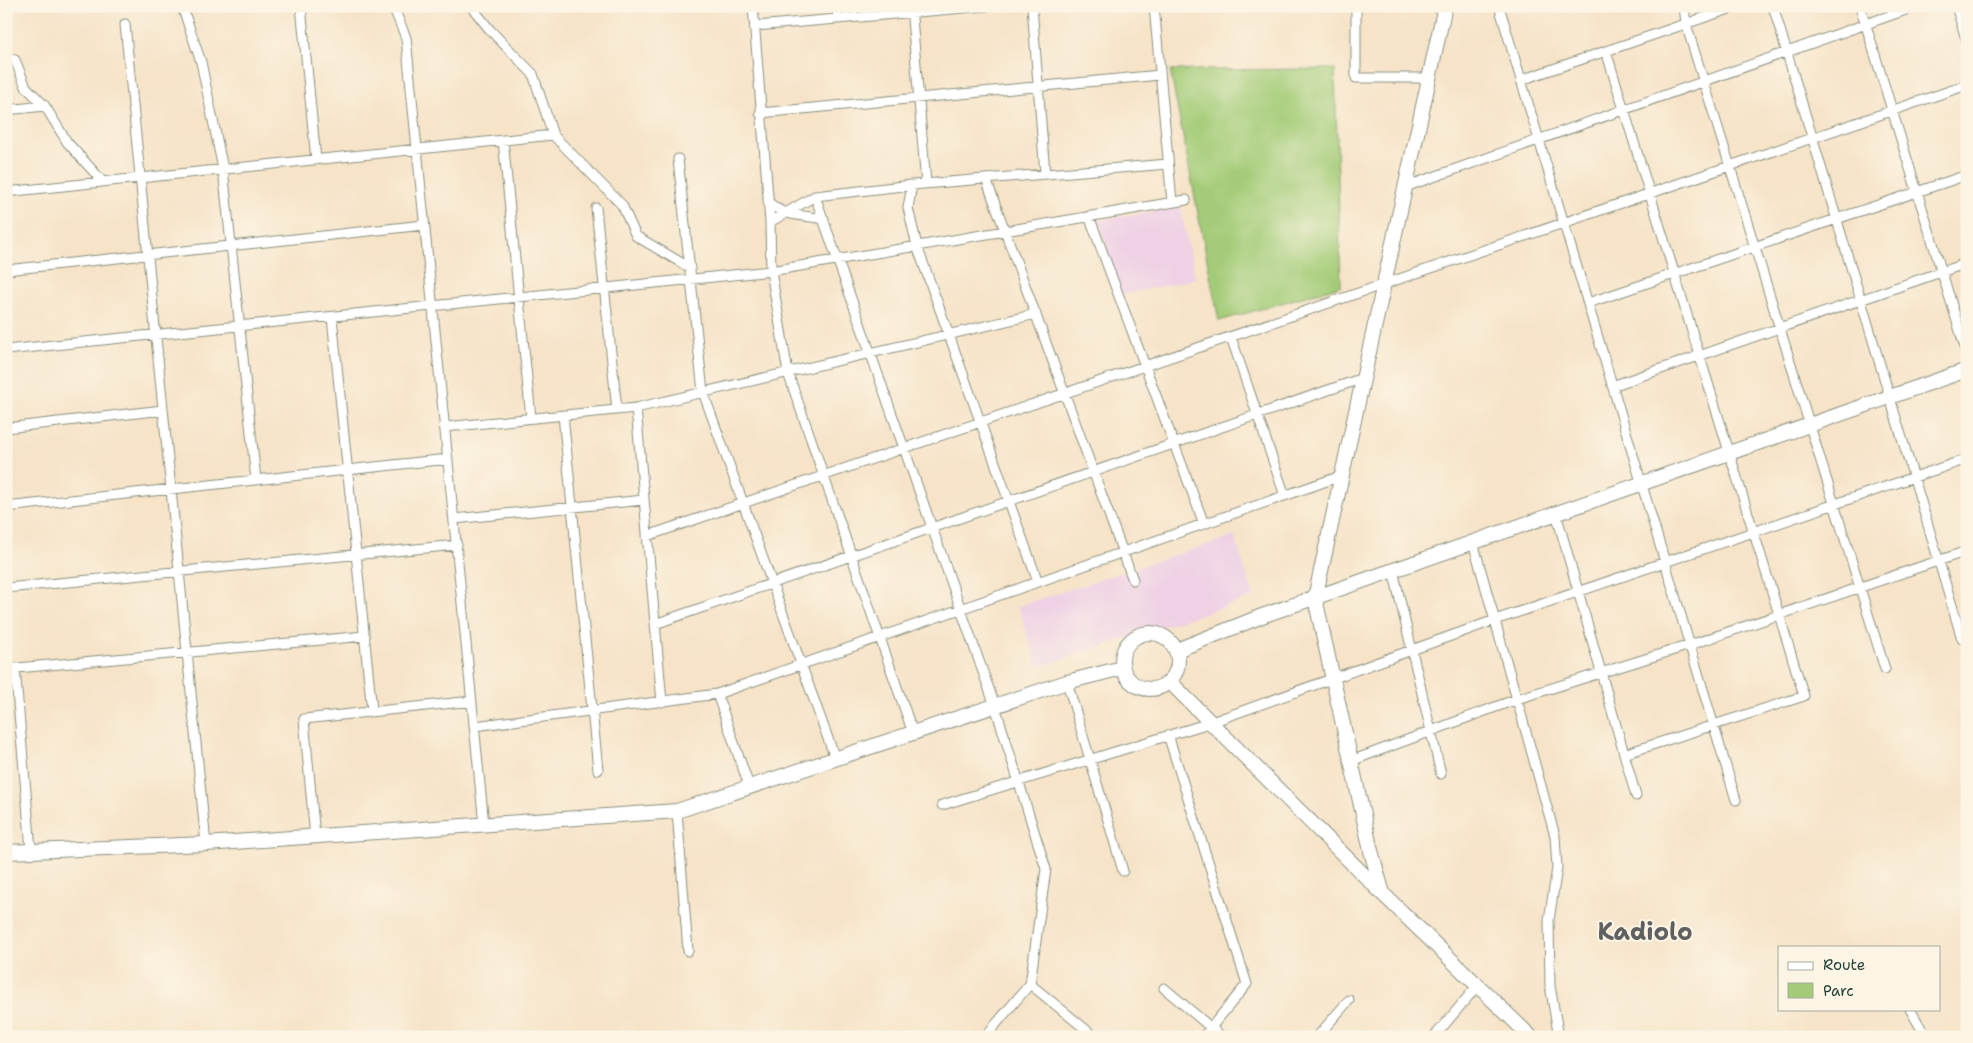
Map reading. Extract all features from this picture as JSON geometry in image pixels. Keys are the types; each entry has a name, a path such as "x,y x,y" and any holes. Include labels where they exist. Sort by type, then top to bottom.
{"main road":[{"path":"1384,894 1371,851 1315,598 1445,6"},
{"path":"1177,650 1393,570 1967,370"},
{"path":"1157,633 1165,636 1177,650 1178,667 1170,682 1162,687 1142,688 1126,677 1122,668 1123,652 1126,644 1139,634 1157,633"},
{"path":"6,852 31,849 206,844 677,811 1067,682 1122,668"},
{"path":"1170,682 1531,1037"}],"street":[{"path":"182,6 201,62 223,170 256,480"},
{"path":"301,6 316,160"},
{"path":"393,6 406,38 484,825"},
{"path":"471,6 490,30 533,74 553,135 622,205 636,236 690,268"},
{"path":"753,6 770,222 771,271 788,372 913,732"},
{"path":"837,6 838,19"},
{"path":"754,26 838,19 912,9 987,6"},
{"path":"1032,6 1044,174"},
{"path":"1154,6 1172,202"},
{"path":"1356,6 1356,78 1429,78"},
{"path":"1499,6 1736,800"},
{"path":"1684,6 1686,24 1885,670"},
{"path":"1521,80 1738,6"},
{"path":"1773,6 1962,639"},
{"path":"1860,6 1967,354"},
{"path":"1405,187 1918,6"},
{"path":"1956,6 1967,42"},
{"path":"912,9 926,184"},
{"path":"125,24 206,844"},
{"path":"1606,51 1804,696 1624,754"},
{"path":"6,57 15,60 26,86 45,106 67,142 102,182"},
{"path":"760,113 1160,75"},
{"path":"648,536 1967,85"},
{"path":"6,110 45,106"},
{"path":"6,192 553,135"},
{"path":"503,140 531,418"},
{"path":"678,159 703,392 834,758"},
{"path":"770,222 816,196 912,185 1168,164"},
{"path":"1588,303 1967,175"},
{"path":"986,179 1133,580"},
{"path":"912,185 908,208 917,246 1038,582"},
{"path":"816,196 995,706 1046,870 1030,984 985,1037"},
{"path":"6,350 771,271 1186,200"},
{"path":"768,201 774,209 785,213 824,219"},
{"path":"596,208 617,410"},
{"path":"1089,216 1204,524"},
{"path":"6,270 424,225"},
{"path":"1612,386 1967,263"},
{"path":"445,427 636,408 1036,314"},
{"path":"332,317 372,711"},
{"path":"1231,337 1285,496"},
{"path":"655,624 1363,378"},
{"path":"636,408 662,702"},
{"path":"6,428 163,410"},
{"path":"563,415 598,770"},
{"path":"6,507 448,459"},
{"path":"942,805 1210,723 1495,620 1967,459"},
{"path":"475,726 717,694 1341,476"},
{"path":"454,520 644,500"},
{"path":"1556,514 1636,796"},
{"path":"1474,542 1555,836 1557,868 1549,920 1550,986 1559,1037"},
{"path":"6,588 457,545"},
{"path":"1351,761 1517,699 1690,646 1967,550"},
{"path":"1393,570 1441,774"},
{"path":"31,849 11,668 365,636"},
{"path":"1067,682 1123,871"},
{"path":"717,694 748,786"},
{"path":"315,837 304,719 472,701"},
{"path":"1168,736 1247,984 1203,1037"},
{"path":"677,811 688,951"},
{"path":"1030,984 1095,1037"},
{"path":"1434,1037 1478,985"},
{"path":"1164,988 1222,1037"},
{"path":"1317,1037 1349,1000"},
{"path":"1911,1010 1926,1037"}],"shaded area":[{"path":"1180,207 1195,279 1121,295 1098,220"},
{"path":"1234,536 1254,597 1038,667 1018,606"}],"green space":[{"path":"1335,69 1341,286 1219,321 1170,70"}],"district":[{"name":"Kadiolo","path":"1645,932"}]}
